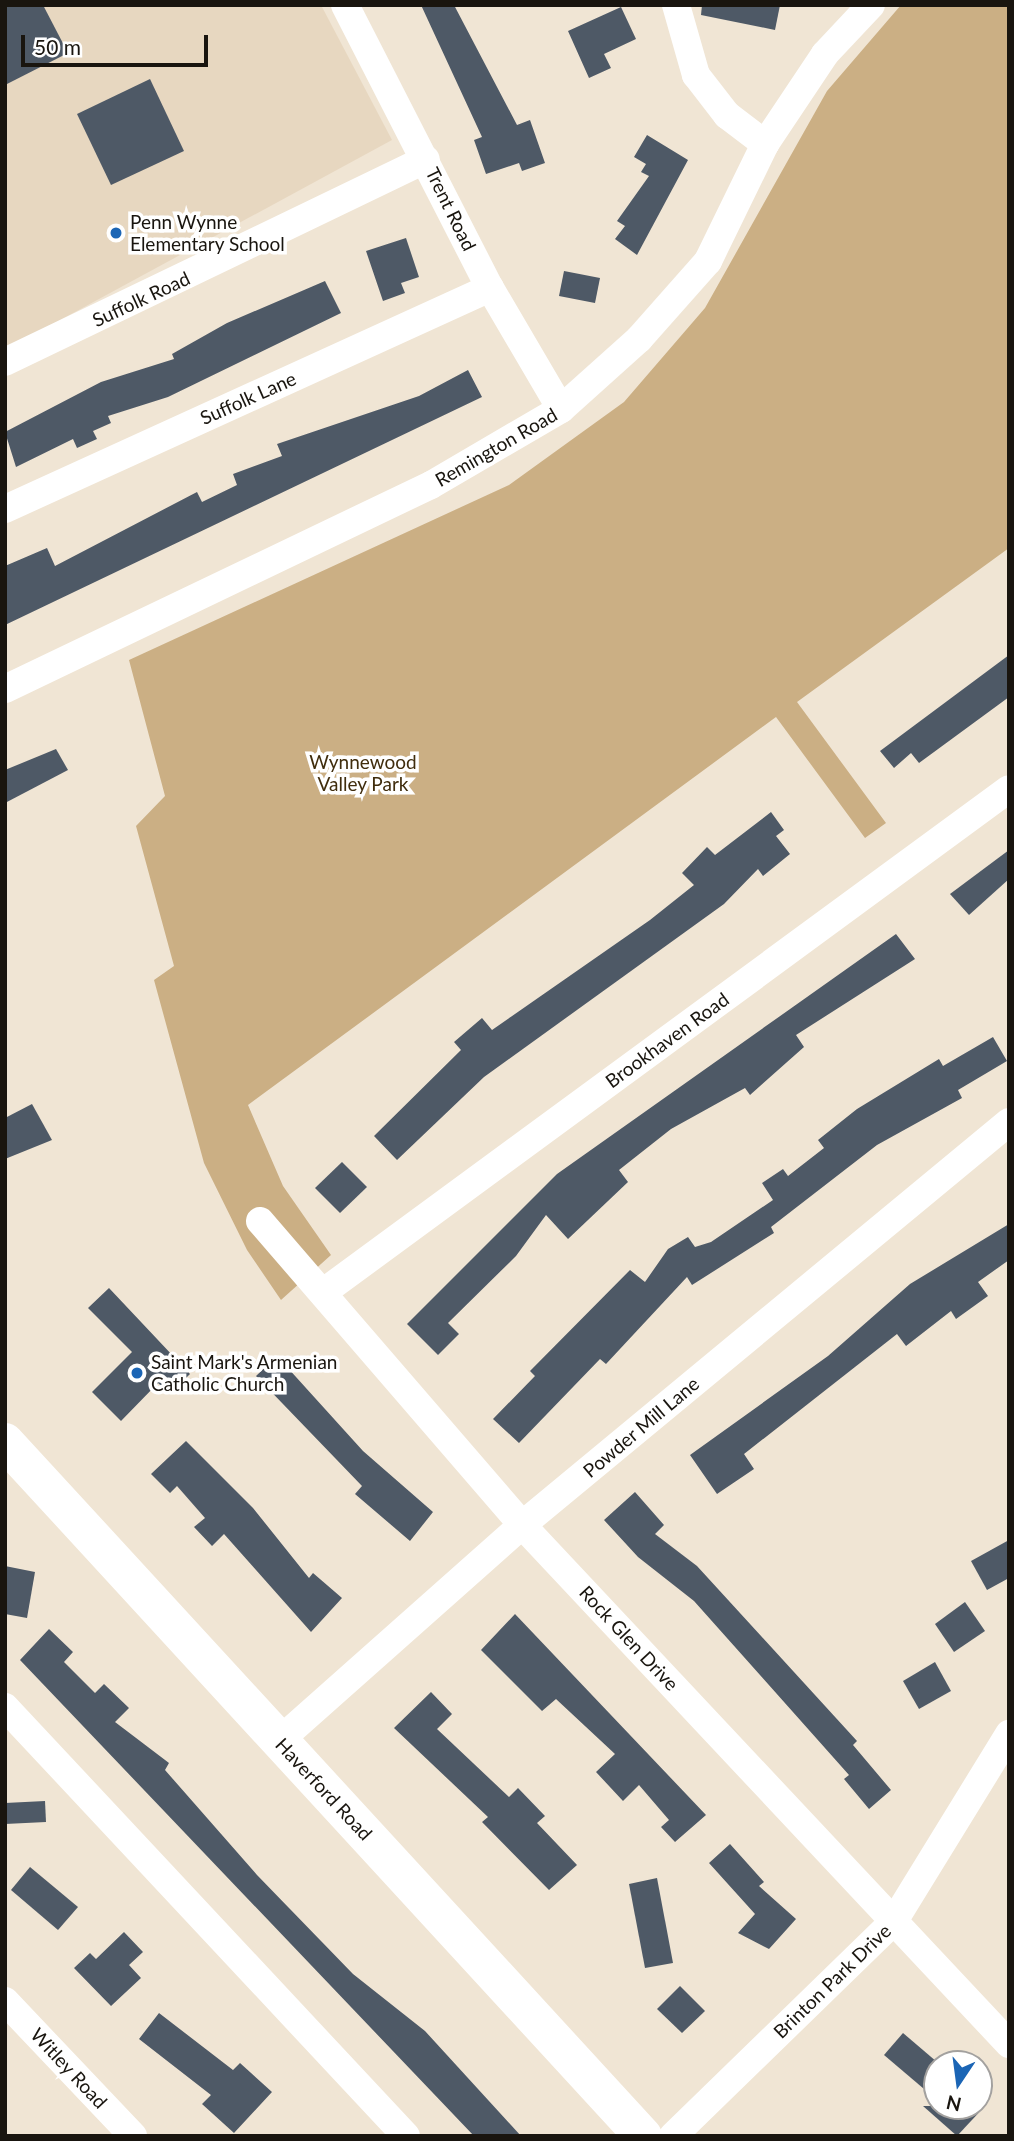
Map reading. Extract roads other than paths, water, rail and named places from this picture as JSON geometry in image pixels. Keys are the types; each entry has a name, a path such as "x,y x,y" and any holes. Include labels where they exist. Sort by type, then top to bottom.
{"main road":[{"name":"Haverford Road","path":"5,1442 643,2136"}],"street":[{"name":"Trent Road","path":"345,5 490,288 561,409"},
{"path":"676,5 696,75 727,115 765,144"},
{"name":"Remington Road","path":"5,689 431,485 561,409 639,339 708,261 765,144 825,54 871,5"},
{"name":"Suffolk Road","path":"5,362 426,159"},
{"name":"Suffolk Lane","path":"5,509 490,288"},
{"name":"Brookhaven Road","path":"325,1291 1009,789"},
{"name":"Powder Mill Lane","path":"280,1740 522,1525 1009,1122"},
{"name":"Rock Glen Drive","path":"260,1221 325,1291 522,1525 1009,2044"},
{"path":"5,1707 406,2136"},
{"name":"Brinton Park Drive","path":"673,2136 894,1921 1009,1734"},
{"name":"Witley Road","path":"5,2001 133,2136"}],"place":[{"name":"Penn Wynne Elementary School","path":"116,233"},
{"name":"Saint Mark's Armenian Catholic Church","path":"137,1373"}],"park label":[{"name":"Wynnewood Valley Park","path":"363,773"}]}
